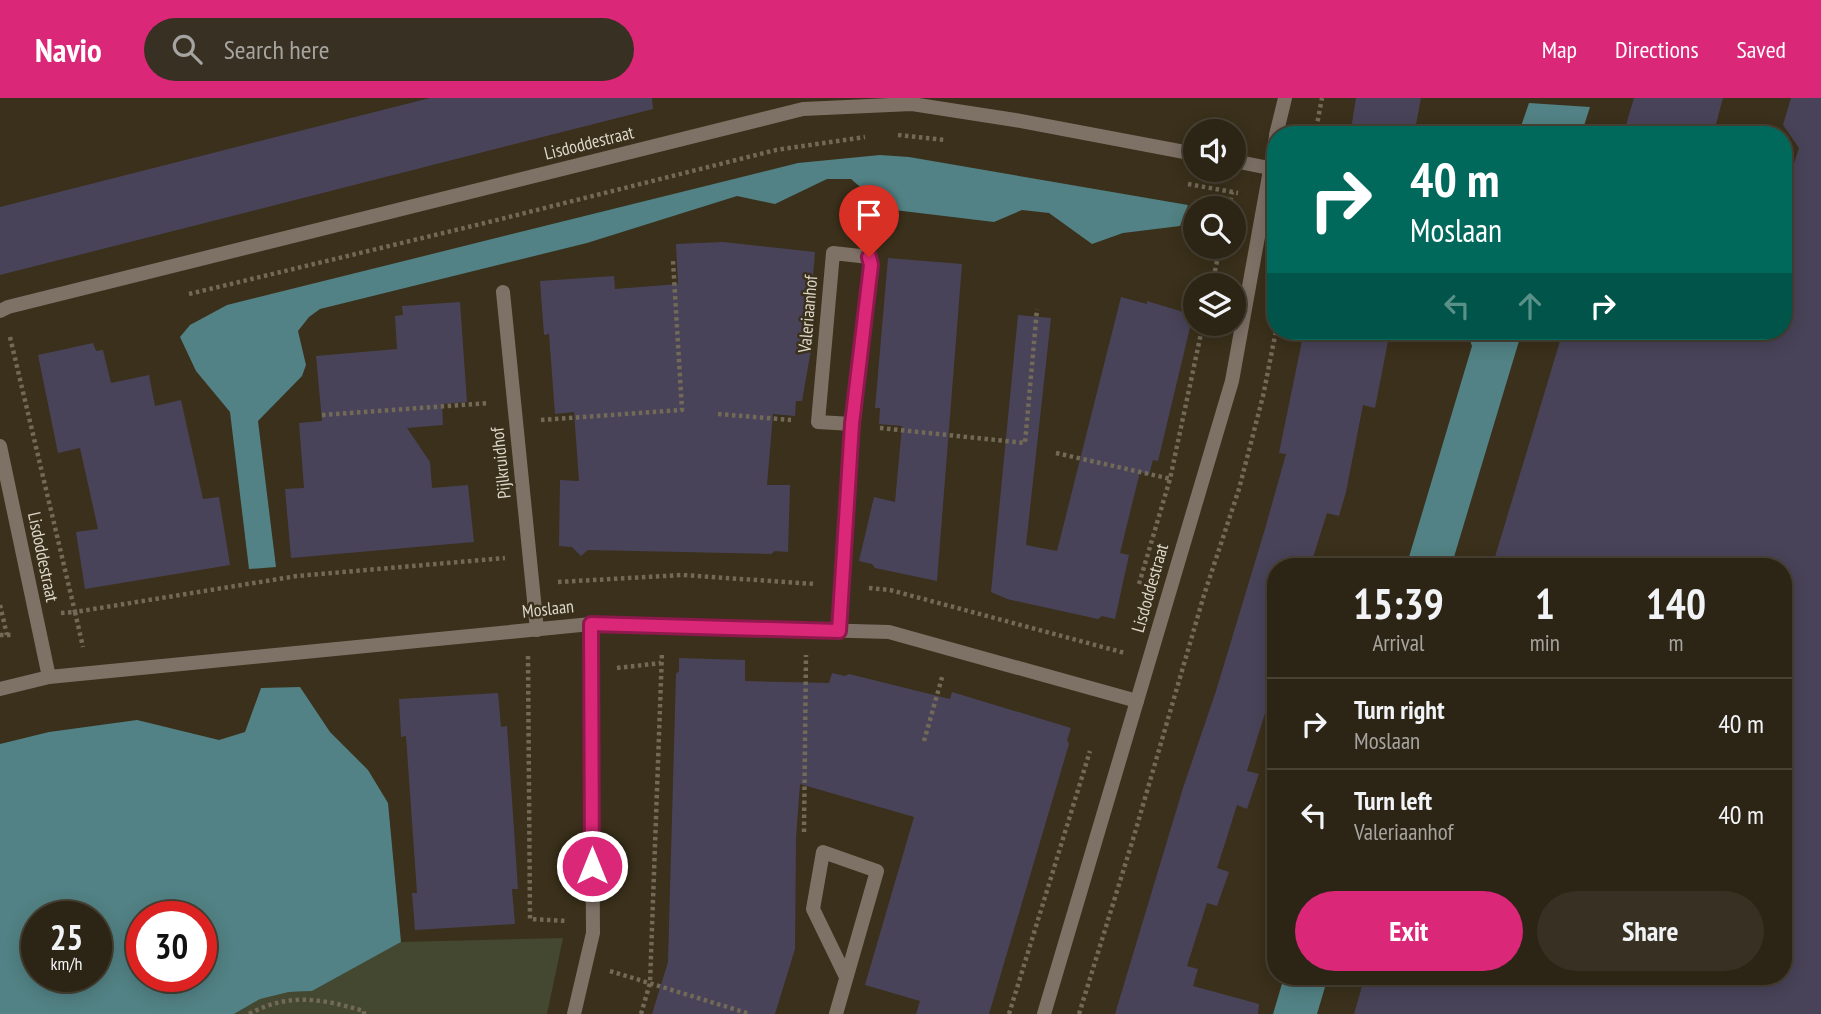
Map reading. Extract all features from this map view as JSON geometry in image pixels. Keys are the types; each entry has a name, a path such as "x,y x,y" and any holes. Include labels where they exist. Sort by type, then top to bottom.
{"street":[{"name":"Lisdoddestraat","path":"1278,126 1285,98"},
{"name":"Lisdoddestraat","path":"0,311 803,108 912,104 1015,120 1183,152"},
{"path":"1246,163 1267,168"},
{"name":"Lisdoddestraat","path":"1044,1014 1232,381 1267,180"},
{"name":"Valeriaanhof","path":"818,422 833,254 869,257 871,265 852,424 839,631"},
{"name":"Pijlkruidhof","path":"503,292 530,556 532,630"},
{"path":"818,422 852,424"},
{"name":"Lisdoddestraat","path":"0,446 50,677"},
{"path":"574,1014 593,933 591,624"},
{"name":"Moslaan","path":"0,689 50,677 591,624 889,632 1137,701"},
{"path":"836,1014 877,871 823,852 813,909 846,977"}],"path":[{"path":"1317,126 1322,98"},
{"path":"888,134 955,142"},
{"path":"187,294 776,150 876,135"},
{"path":"1179,182 1264,199"},
{"path":"1231,196 1232,192"},
{"path":"516,422 682,410 673,261"},
{"path":"852,424 1025,443 1037,309"},
{"path":"10,337 88,673"},
{"path":"1079,1014 1204,595 1239,489 1274,340"},
{"path":"322,415 514,401"},
{"path":"718,414 818,422"},
{"path":"1056,453 1200,485"},
{"path":"36,616 297,576 530,556"},
{"path":"0,605 7,635"},
{"path":"641,1014 650,983 663,626"},
{"path":"532,630 530,919 593,922"},
{"path":"924,741 951,649"},
{"path":"662,653 675,653"},
{"path":"793,654 806,654 804,842 823,852"},
{"path":"591,671 661,663"},
{"path":"586,963 750,1014"},
{"path":"249,1014 266,1005 313,999 365,1012 364,1014"}],"green space":[{"path":"563,938 547,1014 234,1014 260,999 289,992 312,991 401,942"}],"water":[{"path":"1529,103 1590,107 1584,126 1521,126"},
{"path":"880,155 909,157 1183,204 1183,218 1180,226 1123,233 1092,244 1049,213 1022,210 994,222 886,209 851,179 827,179 775,204 737,196 587,243 320,309 309,317 298,331 306,365 302,376 258,421 276,567 249,569 230,412 196,371 180,337 190,325 227,305 798,163"},
{"path":"1470,340 1519,340 1454,558 1409,558 1472,346"},
{"path":"300,687 330,732 368,770 388,803 401,942 312,991 289,992 260,999 234,1014 0,1014 0,744 49,732 137,720 219,740 245,732 261,688"},
{"path":"1282,985 1326,985 1317,1014 1273,1014"}],"building":[{"path":"430,98 652,98 653,109 0,275 0,207"},
{"path":"1356,98 1421,98 1416,126 1351,126"},
{"path":"1634,98 1723,98 1715,126 1626,126"},
{"path":"1791,98 1821,98 1821,1014 1354,1014 1362,985 1792,985 1792,558 1495,558 1560,340 1792,340 1792,169 1799,148 1792,138 1792,126 1783,125"},
{"path":"723,242 815,252 807,350 811,350 802,401 796,401 795,416 773,414 767,485 790,485 788,552 775,551 771,554 588,550 581,556 572,547 559,546 560,480 579,481 574,412 555,414 549,334 544,335 540,281 614,276 615,289 678,284 676,244"},
{"path":"888,258 962,264 937,581 875,568 872,564 859,561 874,497 895,502 902,426 879,424 880,408 875,408"},
{"path":"1121,297 1147,304 1147,301 1183,312 1183,336 1188,336 1158,461 1153,460 1149,475 1140,472 1120,553 1129,555 1115,619 1102,616 1098,619 1007,599 991,592 1018,315 1051,318 1026,545 1057,551"},
{"path":"460,302 467,402 442,404 443,425 407,428 430,462 432,488 468,485 474,542 291,558 285,489 304,488 299,423 322,421 316,356 397,349 395,316 403,315 402,306"},
{"path":"1302,340 1388,340 1375,408 1363,405 1339,516 1327,513 1313,558 1267,558 1267,707 1247,771 1259,774 1247,809 1237,805 1217,868 1229,872 1217,906 1207,903 1187,966 1198,969 1193,986 1259,1004 1258,1014 1115,1014 1265,529 1286,454 1279,453"},
{"path":"93,343 96,351 103,350 111,383 149,375 155,406 181,400 203,499 219,497 230,565 85,589 76,532 98,529 80,448 58,453 38,355"},
{"path":"679,658 745,660 745,681 829,683 832,673 845,676 849,674 950,699 952,692 1071,728 1067,740 1069,744 989,1014 916,1014 920,1001 865,985 914,817 800,784 796,837 795,949 775,1014 652,1014 668,962 676,674 679,671"},
{"path":"498,693 501,727 507,726 518,889 512,889 515,924 415,930 412,893 417,893 406,736 401,737 399,699"}],"route":[{"path":"592,866 591,624 839,631 852,424 871,265 869,257"}]}
